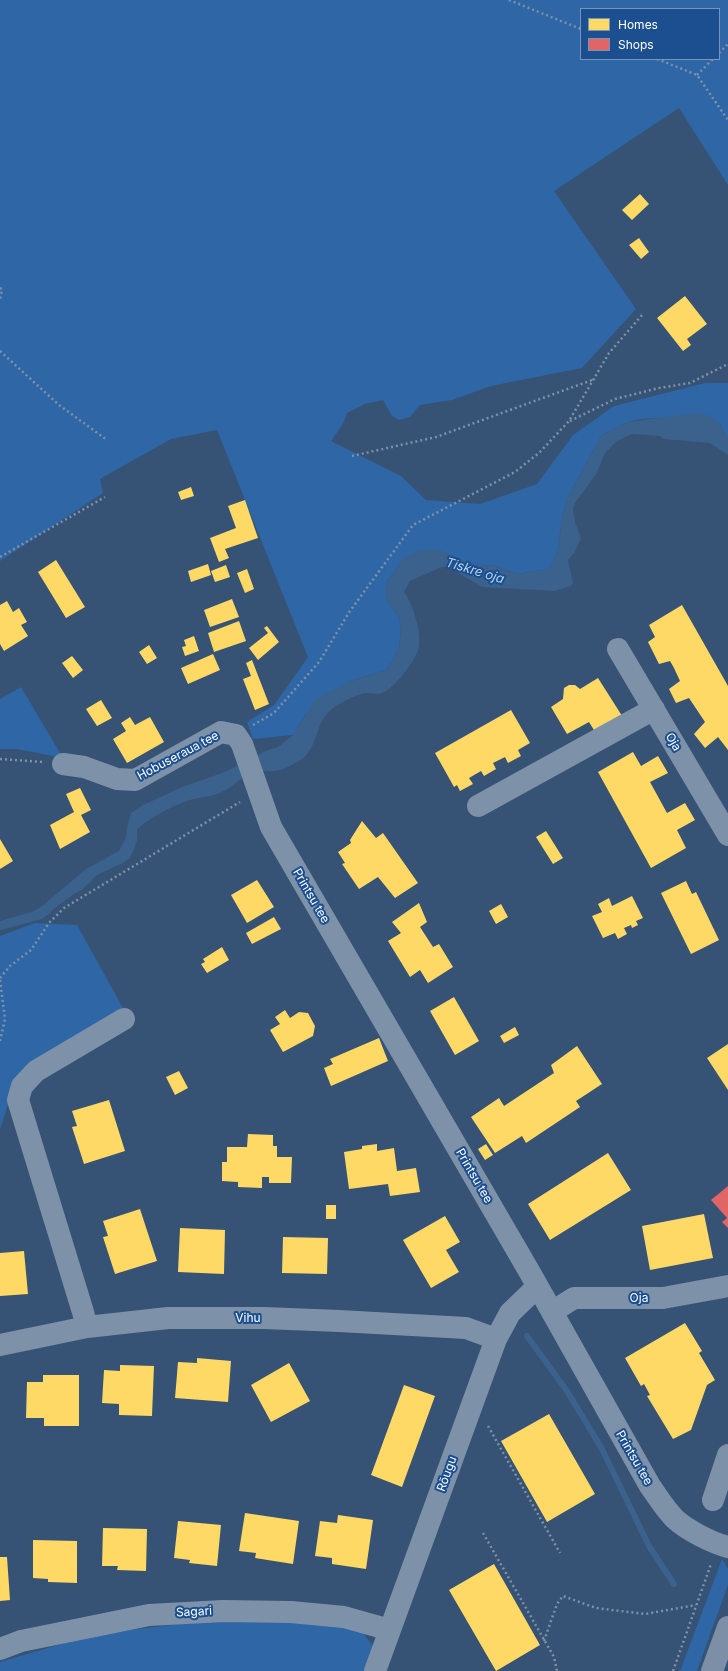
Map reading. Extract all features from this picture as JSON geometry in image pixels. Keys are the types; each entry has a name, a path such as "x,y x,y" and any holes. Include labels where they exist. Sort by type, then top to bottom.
{"main road":[{"path":"712,1671 728,1627"}],"street":[{"name":"Oja","path":"618,649 654,709 721,811 728,835"},
{"path":"478,806 654,709"},
{"name":"Hobuseraua tee","path":"63,764 84,767 117,779 135,780 221,732 236,735 242,744 253,775"},
{"name":"Printsu tee","path":"253,775 275,834 538,1287 650,1486 665,1508 676,1520 723,1546"},
{"path":"87,1327 18,1100 22,1086 36,1071 124,1019"},
{"name":"Oja","path":"552,1312 574,1298 663,1298 728,1286"},
{"name":"Rõugu","path":"375,1671 496,1339 510,1313 538,1287"},
{"name":"Vihu","path":"0,1345 87,1327 168,1318 272,1318 466,1328 496,1339"},
{"path":"713,1500 728,1455"},
{"name":"Sagari","path":"0,1649 21,1642 149,1615 223,1611 291,1612 344,1617 390,1630"}],"path":[{"path":"509,0 580,29"},
{"path":"720,52 728,44"},
{"path":"660,60 697,75 728,120"},
{"path":"697,75 712,60"},
{"path":"0,288 2,289 0,300"},
{"path":"236,735 274,713 319,662 350,611 413,525 515,472 540,452 569,422 610,353 643,314"},
{"path":"0,351 59,406 107,440"},
{"path":"569,422 615,399 659,388 690,383 728,364"},
{"path":"352,456 436,437 596,378"},
{"path":"0,557 105,497"},
{"path":"0,759 63,764"},
{"path":"0,1041 4,1019 0,979 10,966 31,950 49,923 64,908 253,775"},
{"path":"486,1423 560,1553"},
{"path":"483,1533 554,1657 556,1671"},
{"path":"673,1671 696,1605 723,1546"},
{"path":"544,1641 557,1604 564,1596 596,1608 645,1614 696,1605"}],"shaded area":[{"path":"0,0 728,0 728,185 679,108 554,191 636,309 582,368 491,386 452,400 420,405 410,417 399,420 392,416 383,400 365,404 347,413 343,424 331,441 401,476 426,500 480,504 537,484 573,435 614,406 705,383 728,383 728,436 726,436 720,424 661,418 641,419 628,422 602,435 567,499 562,517 558,549 549,569 517,574 495,566 475,565 465,561 405,557 386,583 387,601 399,617 401,629 399,647 392,662 385,670 351,681 306,714 293,735 253,739 247,722 274,705 308,657 217,430 171,439 100,479 103,493 0,561"},
{"path":"21,687 63,758 17,749 0,749 0,699"},
{"path":"35,923 77,925 123,1008 16,1079 0,1130 0,936"},
{"path":"722,1559 728,1569 728,1585 697,1671 680,1671"},
{"path":"213,1620 309,1621 362,1631 374,1648 366,1671 0,1671 0,1662 95,1634"}],"water":[{"name":"Tiskre oja","path":"699,413 705,414 716,420 726,436 728,436 728,455 710,443 663,439 660,436 632,434 617,441 605,453 597,473 575,503 573,509 575,522 581,538 575,552 568,560 573,583 571,586 555,591 482,587 448,567 442,567 410,581 404,592 414,611 418,628 419,644 413,661 398,681 380,694 363,693 344,701 332,709 322,721 310,750 299,761 280,770 258,771 252,773 218,794 190,800 162,812 137,829 137,840 134,849 130,858 123,863 97,875 83,889 51,911 38,917 0,925 0,921 32,912 42,906 86,869 119,851 126,837 131,813 143,805 182,787 222,773 252,759 263,752 278,747 293,735 316,699 351,681 385,670 392,662 399,647 401,629 399,617 387,601 386,583 405,557 422,550 439,550 475,565 495,566 517,574 549,569 558,549 562,517 567,499 602,435 628,422"}],"building: Homes":[{"path":"640,194 649,204 632,220 622,210"},
{"path":"639,238 649,252 641,259 629,245"},
{"path":"685,296 707,324 687,339 691,345 683,351 657,318"},
{"path":"191,487 194,496 181,500 178,492"},
{"path":"245,500 258,538 225,549 229,558 219,562 210,538 236,528 228,506"},
{"path":"56,560 85,607 66,618 38,572"},
{"path":"208,564 211,575 191,582 188,571"},
{"path":"226,565 230,577 215,582 211,571"},
{"path":"247,569 254,589 245,593 237,573"},
{"path":"232,599 239,617 210,627 204,610"},
{"path":"7,601 13,612 19,608 27,622 21,625 28,636 4,651 0,644 0,605"},
{"path":"682,605 728,686 728,750 718,737 705,748 694,734 705,722 689,698 676,703 669,689 680,681 670,661 659,664 648,642 655,637 649,625"},
{"path":"239,621 246,641 214,652 208,633"},
{"path":"267,626 279,642 258,660 249,648 268,633 264,628"},
{"path":"194,636 199,651 185,656 182,647 186,646 184,640"},
{"path":"149,645 157,658 147,664 139,652"},
{"path":"213,654 220,670 188,684 181,668"},
{"path":"72,656 83,670 73,678 62,663"},
{"path":"252,660 269,704 255,710 243,679 251,676 246,663"},
{"path":"598,678 624,719 597,735 589,722 567,734 551,707 563,699 564,688 569,685 575,685 580,689"},
{"path":"101,700 112,718 97,726 86,709"},
{"path":"511,710 530,743 518,750 521,756 508,763 505,757 493,763 496,769 484,776 481,771 469,778 473,784 460,791 457,785 454,787 435,753"},
{"path":"130,717 135,725 150,717 164,742 127,763 113,739 126,731 121,723"},
{"path":"633,752 641,766 658,756 668,773 650,782 667,813 685,803 695,820 677,830 686,848 651,868 598,772"},
{"path":"80,788 91,810 81,815 90,832 60,849 50,825 74,812 66,794"},
{"path":"362,821 376,838 383,833 418,883 395,898 378,877 359,889 342,864 345,863 338,852 351,843 350,840"},
{"path":"546,831 563,858 553,864 536,837"},
{"path":"0,839 13,861 0,869"},
{"path":"257,880 274,907 247,923 231,895"},
{"path":"686,881 692,894 696,892 719,940 691,954 661,893"},
{"path":"632,896 643,918 636,921 638,925 632,928 631,925 624,928 627,934 618,939 615,933 603,938 592,916 602,912 598,904 609,898 612,906"},
{"path":"419,903 427,922 420,927 433,947 439,944 453,967 428,983 420,970 410,977 388,941 401,933 392,922"},
{"path":"501,904 508,917 496,924 489,911"},
{"path":"274,917 281,929 252,944 246,933"},
{"path":"222,947 229,960 207,973 201,964 205,962 203,959"},
{"path":"454,997 479,1041 455,1055 430,1011"},
{"path":"285,1010 290,1018 299,1012 308,1013 315,1026 313,1036 283,1052 270,1030 280,1024 275,1017"},
{"path":"515,1027 519,1035 504,1043 500,1036"},
{"path":"379,1038 388,1061 331,1086 324,1068 333,1064 330,1059"},
{"path":"728,1044 728,1090 707,1058"},
{"path":"577,1046 602,1084 576,1101 580,1107 526,1143 522,1136 495,1153 471,1117 499,1098 504,1106 554,1073 551,1065"},
{"path":"179,1071 188,1088 175,1095 166,1077"},
{"path":"109,1100 125,1151 84,1164 72,1127 77,1126 72,1111"},
{"path":"248,1134 273,1135 273,1146 277,1146 277,1157 292,1157 291,1183 269,1183 269,1177 262,1177 262,1188 238,1187 238,1182 222,1181 222,1162 227,1162 227,1147 247,1147"},
{"path":"377,1144 377,1151 394,1148 397,1171 416,1168 420,1192 390,1196 388,1184 349,1189 344,1152 362,1149 362,1146"},
{"path":"486,1144 493,1155 485,1160 478,1149"},
{"path":"608,1153 631,1190 550,1240 528,1204"},
{"path":"326,1205 336,1205 336,1219 326,1219"},
{"path":"140,1209 157,1261 115,1274 103,1237 108,1236 103,1221"},
{"path":"704,1214 713,1258 650,1270 642,1226"},
{"path":"445,1216 460,1242 446,1250 459,1272 431,1288 403,1240"},
{"path":"180,1228 225,1230 224,1274 178,1272"},
{"path":"283,1237 328,1238 327,1274 282,1273"},
{"path":"24,1251 28,1294 0,1296 0,1253"},
{"path":"685,1323 702,1351 699,1353 715,1380 707,1385 691,1430 673,1439 647,1396 650,1395 644,1384 641,1386 625,1358"},
{"path":"197,1358 231,1361 228,1402 175,1398 178,1362 197,1363"},
{"path":"289,1363 310,1401 271,1422 251,1385"},
{"path":"120,1365 154,1366 152,1416 119,1415 119,1404 102,1403 104,1370 120,1371"},
{"path":"43,1375 79,1375 79,1426 44,1426 44,1418 26,1418 27,1382 43,1382"},
{"path":"404,1385 435,1396 402,1487 371,1475"},
{"path":"549,1414 595,1494 547,1522 501,1441"},
{"path":"245,1513 299,1521 293,1564 255,1558 256,1553 239,1551"},
{"path":"338,1515 373,1520 366,1569 332,1564 332,1558 315,1556 320,1521 337,1523"},
{"path":"178,1521 221,1525 217,1566 189,1563 190,1560 174,1558"},
{"path":"103,1528 147,1529 146,1571 117,1570 118,1566 102,1566"},
{"path":"33,1540 77,1541 77,1583 48,1582 48,1579 33,1578"},
{"path":"0,1557 7,1557 10,1600 0,1601"},
{"path":"494,1564 540,1645 496,1671 449,1590"}],"building: Shops":[{"path":"728,1186 728,1228 722,1222 727,1218 711,1200"}],"waterway":[{"path":"0,927 41,916 48,911"},
{"path":"527,1336 567,1391 602,1449 649,1546 674,1584"}]}
